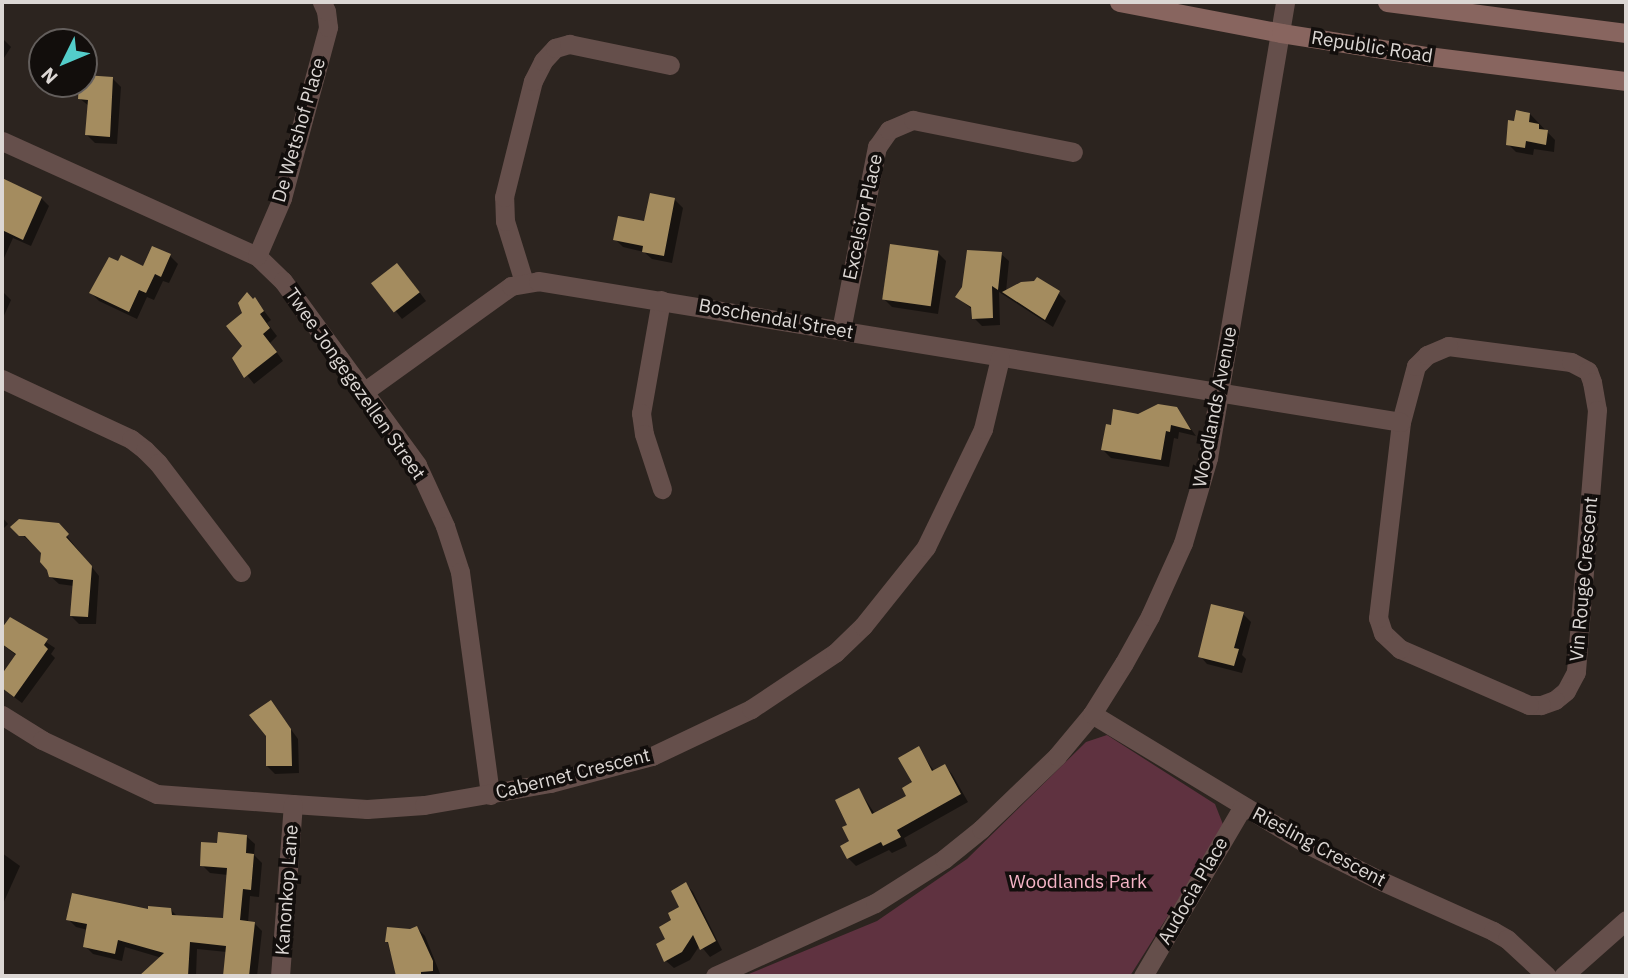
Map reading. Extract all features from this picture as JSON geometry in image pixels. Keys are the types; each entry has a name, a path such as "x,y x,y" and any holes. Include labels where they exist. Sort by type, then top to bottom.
{"main road":[{"name":"Republic Road","path":"1119,2 1281,33 1427,56 1626,81"},
{"path":"1388,2 1626,33"}],"street":[{"name":"De Wetshof Place","path":"257,256 282,198 328,27 321,2"},
{"name":"Woodlands Avenue","path":"715,976 875,903 944,859 1024,790 1092,714 1150,617 1183,543 1208,458 1285,2"},
{"path":"524,282 505,221 504,197 533,81 543,61 555,48 569,44 670,65"},
{"name":"Excelsior Place","path":"841,330 877,147 889,130 913,120 1073,152"},
{"name":"Twee Jongegezellen Street","path":"2,141 257,256 283,281 417,465 456,552 490,795"},
{"name":"Boschendal Street","path":"365,391 482,304 511,286 538,281 1219,394"},
{"path":"661,300 641,413 644,434 663,489"},
{"name":"Vin Rouge Crescent","path":"1448,346 1571,362 1588,372 1597,410 1576,672 1572,684 1555,700 1529,705 1400,649 1383,633 1378,618 1401,422 1416,366 1427,355 1448,346"},
{"name":"Cabernet Crescent","path":"2,715 42,740 157,794 293,804 391,808 490,795 608,769 652,756 751,709 835,653 863,626 926,547 982,429 1000,358"},
{"path":"2,379 131,439 145,450 241,572"},
{"path":"1219,394 1401,422"},
{"name":"Riesling Crescent","path":"1092,714 1305,842 1377,879 1507,939 1547,976"},
{"name":"Kanonkop Lane","path":"280,976 293,804"},
{"name":"Audocia Place","path":"1143,976 1243,806"},
{"path":"1563,976 1626,920"}],"green space":[{"name":"Woodlands Park","path":"1107,735 1215,804 1224,827 1130,976 744,976 877,921 967,859 1086,742"}],"building":[{"path":"98,76 113,77 110,137 85,135 88,100 78,99 98,98"},
{"path":"1516,110 1530,113 1529,122 1539,124 1539,129 1548,130 1546,145 1526,141 1525,148 1506,145 1508,120 1514,121"},
{"path":"2,178 42,197 23,240 2,230"},
{"path":"650,193 675,198 664,256 642,252 643,246 613,240 618,216 644,221"},
{"path":"890,244 939,251 931,306 882,299"},
{"path":"152,246 171,254 161,277 155,274 146,293 139,290 129,312 89,293 109,257 118,261 121,255 143,266"},
{"path":"967,250 1002,252 998,290 992,286 993,318 972,319 971,307 955,297 962,287"},
{"path":"397,263 420,292 394,312 371,283"},
{"path":"1037,277 1060,291 1045,320 1002,292 1021,282 1034,281"},
{"path":"247,292 253,299 255,297 264,311 260,314 270,328 263,334 277,352 244,378 232,358 242,346 226,326 242,313 238,303"},
{"path":"1158,404 1177,407 1191,430 1171,425 1170,432 1166,431 1161,460 1101,450 1106,424 1111,425 1113,409 1138,414"},
{"path":"19,519 59,523 69,534 66,537 92,566 88,617 70,616 73,580 49,577 40,562 41,553 25,536 19,536 10,527"},
{"path":"1211,604 1244,612 1234,648 1239,649 1234,666 1198,657"},
{"path":"10,617 48,639 44,645 48,649 14,697 2,688 2,674 16,654 2,644 2,628"},
{"path":"271,700 291,729 292,766 266,766 266,736 249,715"},
{"path":"919,746 932,771 945,764 961,794 897,830 901,837 883,846 881,842 847,859 840,846 849,841 842,827 847,825 835,800 859,788 872,814 906,796 902,788 912,782 898,758"},
{"path":"218,832 247,835 246,853 254,854 251,890 243,889 240,920 255,922 249,976 223,976 226,946 190,942 188,976 139,976 164,953 118,940 115,954 83,947 87,924 66,920 72,893 148,909 148,906 171,908 172,915 223,918 227,868 200,866 201,842 217,843"},
{"path":"686,882 716,941 700,950 693,935 682,952 664,962 656,944 665,939 659,927 671,920 668,913 679,907 671,891"},
{"path":"417,926 433,961 433,971 421,972 421,976 396,976 388,942 385,942 387,927 410,929"}]}
